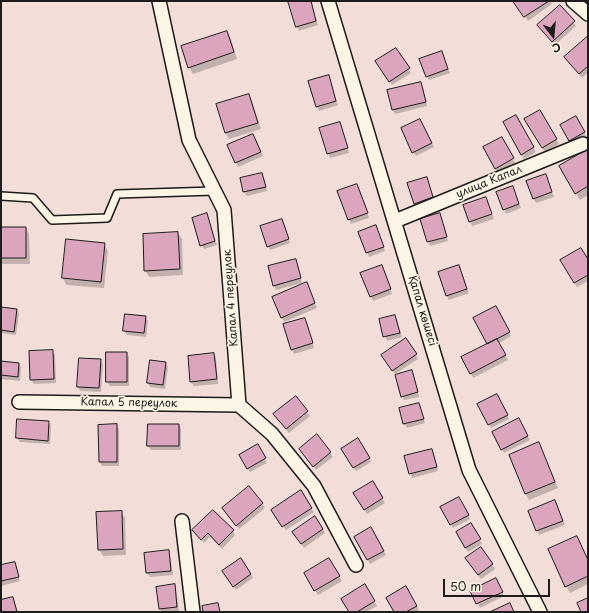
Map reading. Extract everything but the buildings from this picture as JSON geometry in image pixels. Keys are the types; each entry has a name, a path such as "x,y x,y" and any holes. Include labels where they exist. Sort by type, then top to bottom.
{"street":[{"name":"Капал 4 переулок","path":"159,1 189,140 224,210 239,405"},
{"name":"Қапал көшесі","path":"328,1 469,470 540,612"},
{"path":"573,1 588,14"},
{"name":"улица Капал","path":"395,221 583,144"},
{"name":"Капал 5 переулок","path":"19,402 239,405"},
{"path":"239,405 272,434 314,486 356,565"},
{"path":"182,521 193,612"}],"lane":[{"path":"1,196 33,198 52,220 107,218 117,194 214,190"}]}
